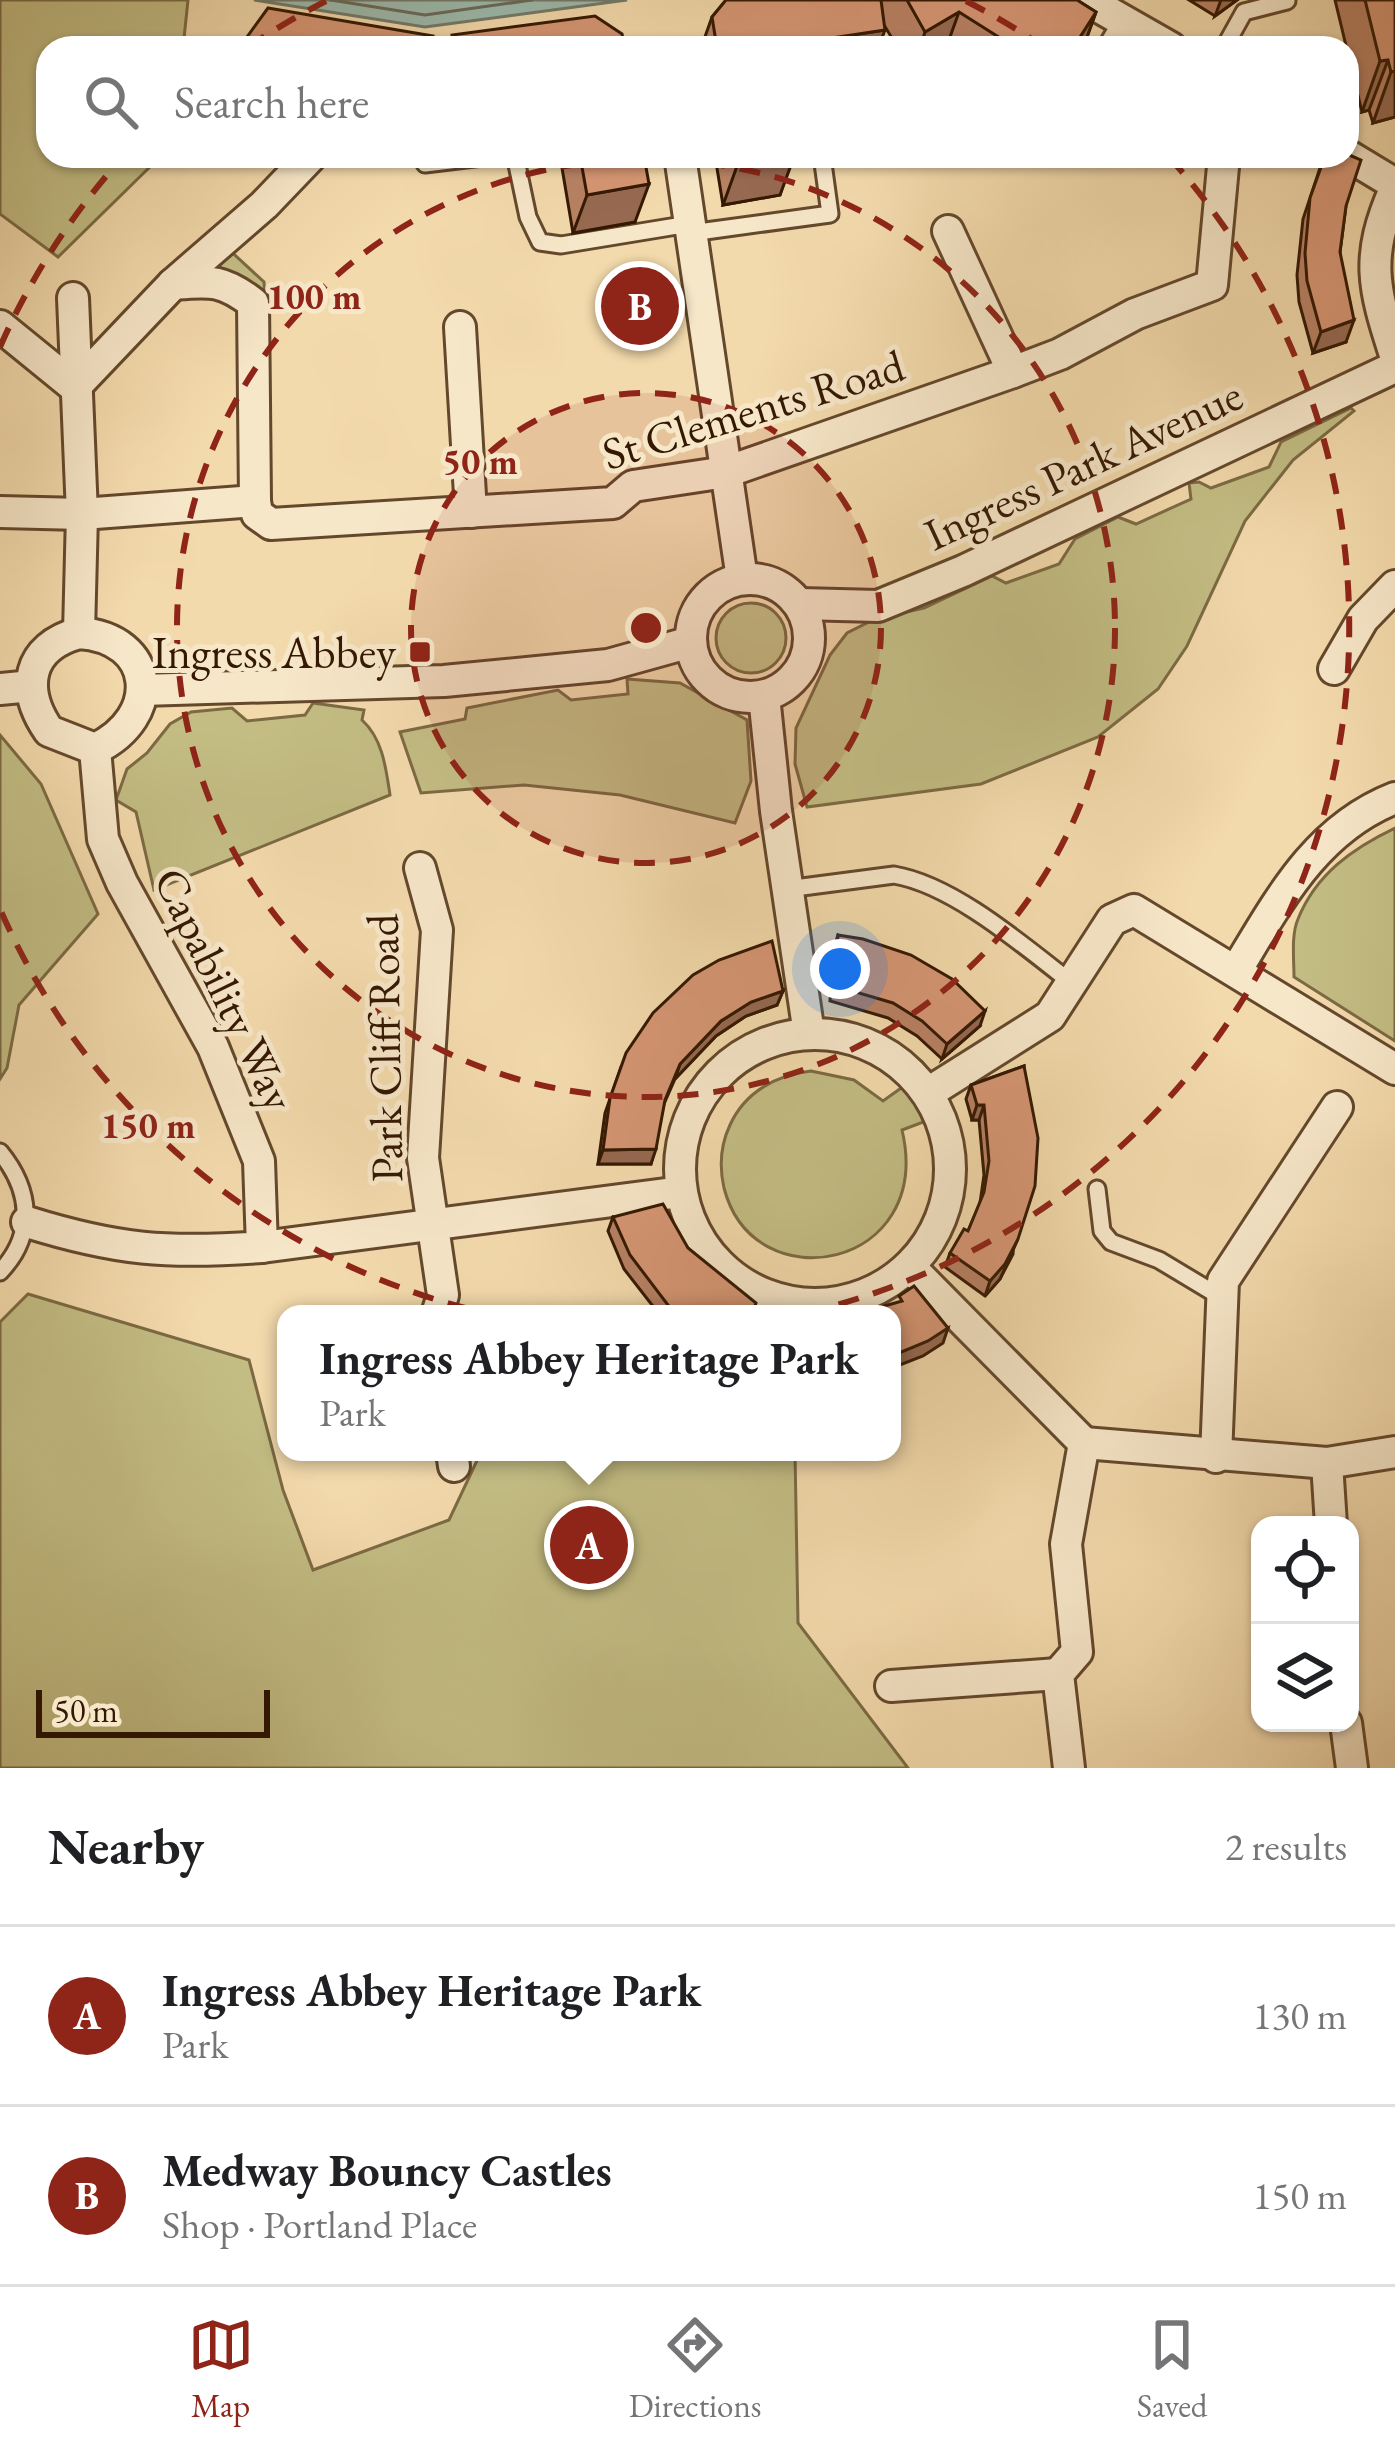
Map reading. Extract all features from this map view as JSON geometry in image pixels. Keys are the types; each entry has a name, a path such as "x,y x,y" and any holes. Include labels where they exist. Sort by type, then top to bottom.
{"street":[{"path":"1087,0 1150,36"},
{"path":"1359,162 1395,186 1376,230 1375,291 1395,356"},
{"path":"75,387 172,284 300,168"},
{"path":"682,168 742,579 710,594 699,607 691,642 703,674 730,694 764,696 796,676 810,641 800,604"},
{"name":"St Clements Road","path":"255,501 257,514 271,524 471,512 613,503 633,487 727,472 1060,354 1135,314 1212,285 1223,168"},
{"path":"948,231 1013,372"},
{"path":"0,512 82,514 255,501 253,303 230,285 210,281 172,284"},
{"path":"73,298 82,514 79,633"},
{"path":"0,326 75,387"},
{"path":"460,327 471,512"},
{"name":"Ingress Park Avenue","path":"742,579 775,584 800,604 878,606 963,571 1395,368"},
{"path":"1334,669 1363,619 1395,586"},
{"path":"99,634 127,652 142,690 141,708 130,726 94,749 49,731 39,717 32,686 40,654 56,639 99,634"},
{"path":"142,690 444,681 608,665 691,642"},
{"path":"0,688 32,686"},
{"path":"764,696 808,1034"},
{"name":"Capability Way","path":"94,749 103,839 122,883 213,1047 259,1161 262,1247"},
{"path":"1237,969 1284,890 1327,838 1395,798"},
{"name":"Park Cliff Road","path":"421,868 437,930 423,1158 435,1227 440,1305"},
{"path":"928,1093 1040,1025 1073,984 1112,920 1134,910 1395,1069"},
{"path":"808,1034 857,1040 886,1053 928,1093 948,1139 951,1186 938,1231 910,1268 875,1292 835,1304 793,1304 753,1290 719,1265 694,1232 681,1192 680,1150 692,1111 715,1077 748,1052 808,1034"},
{"path":"1216,1457 1220,1296 1229,1270 1337,1108"},
{"name":"Park Cliff Road","path":"262,1247 681,1192"},
{"path":"26,1222 96,1244 149,1250 186,1253 262,1247"},
{"path":"910,1268 1084,1443 1327,1463 1395,1452"},
{"path":"891,1686 1058,1674 1077,1652 1066,1544 1084,1443"},
{"path":"1327,1463 1330,1516"},
{"path":"1058,1674 1069,1768"},
{"path":"1347,1732 1352,1768"}],"lane":[{"path":"1231,36 1244,12 1287,1"},
{"path":"1112,36 1122,20"},
{"path":"518,168 528,218 540,242 560,245 830,214 824,168"},
{"path":"788,889 894,875 911,878 949,897 1073,984"},
{"path":"0,1152 23,1186 26,1222 0,1272"},
{"path":"1097,1189 1102,1232 1112,1242 1159,1260 1220,1296"}],"shaded area":[{"path":"0,0 188,0 184,36 36,36 36,168 149,168 58,257 0,214"},
{"path":"224,245 264,282 265,297 212,269 217,266 209,257"},
{"path":"1351,408 1354,411 1293,460 1245,521 1187,646 1158,689 1098,737 981,784 807,807 795,764 796,728 830,655 847,633 875,619 924,608 992,576 1006,583 1059,564 1075,539 1118,517 1136,524 1191,499 1189,483 1211,488 1269,467 1281,442"},
{"path":"751,603 776,613 786,638 776,663 751,673 726,663 716,638 726,613"},
{"path":"627,679 680,683 747,720 751,781 735,823 620,795 524,785 421,793 400,732 465,719 467,708 558,690 571,700 628,694"},
{"path":"313,703 364,710 362,720 379,745 390,795 154,890 136,812 116,800 127,769 170,724 191,712 232,708 247,721 305,715"},
{"path":"0,735 41,784 98,914 19,1005 7,1068 0,1079"},
{"path":"1395,828 1395,1041 1294,977 1293,947 1298,919 1326,876 1365,844"},
{"path":"811,1071 854,1080 883,1101 904,1086 926,1121 902,1130 905,1177 892,1214 868,1240 837,1255 802,1257 769,1247 742,1225 724,1188 721,1163 727,1132 744,1103 774,1081"},
{"path":"28,1294 249,1360 283,1490 313,1570 449,1520 477,1461 795,1461 798,1623 908,1768 0,1768 0,1322"}],"water":[{"path":"254,0 627,0 425,27"}],"building":[{"path":"726,0 881,0 885,30 846,36 715,36 712,17"},
{"path":"907,0 1077,0 1096,12 1081,36 997,36 959,12 925,32"},
{"path":"1365,0 1395,0 1395,71 1391,72 1388,60 1380,61"},
{"path":"268,8 433,36 248,36"},
{"path":"595,16 622,36 452,36"},
{"path":"582,168 646,168 649,184 587,195"},
{"path":"1321,168 1358,168 1346,206 1340,252 1354,320 1321,332 1307,281 1310,198"},
{"path":"838,935 911,955 952,979 985,1011 947,1044 893,1003 835,986"},
{"path":"772,941 783,991 751,1002 721,1021 680,1064 665,1100 656,1149 603,1150 610,1098 626,1053 653,1013 693,975"},
{"path":"1024,1066 1038,1138 1035,1186 1018,1239 990,1281 950,1253 964,1229 968,1231 984,1192 989,1161 984,1105 977,1105 971,1085"},
{"path":"663,1204 688,1248 755,1305 668,1305 630,1255 613,1217"},
{"path":"914,1286 948,1328 901,1352 901,1305 888,1305 902,1301 899,1296"}],"place":[{"name":"Medway Bouncy Castles","path":"640,306"},
{"name":"Ingress Abbey","path":"420,652"},
{"name":"Ingress Abbey Heritage Park","path":"589,1545"}]}
